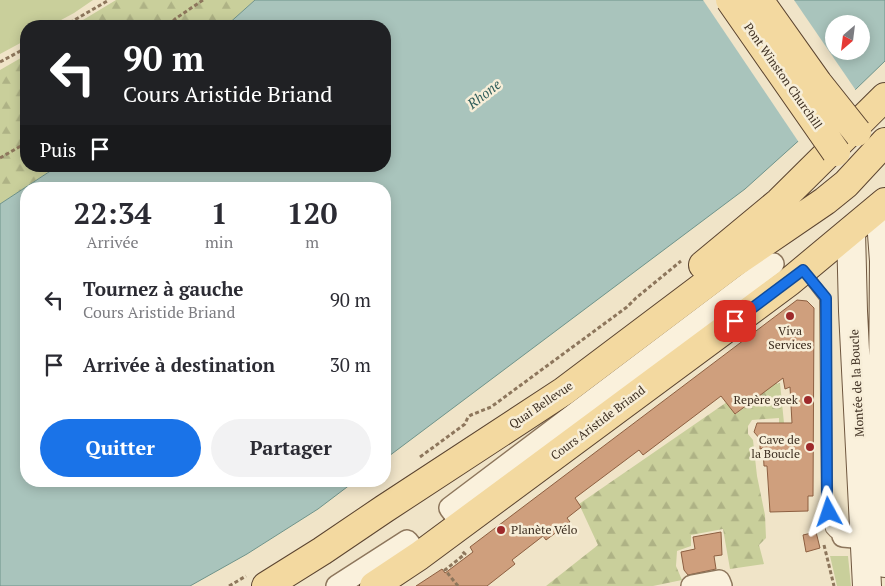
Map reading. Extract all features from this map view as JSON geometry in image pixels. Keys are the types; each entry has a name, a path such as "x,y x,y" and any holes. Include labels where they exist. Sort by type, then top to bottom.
{"main road":[{"name":"Pont Winston Churchill","path":"730,0 836,152 846,184 851,231"},
{"name":"Pont Winston Churchill","path":"759,0 818,83 857,132 865,146 878,150 882,204"},
{"path":"384,509 579,363 729,244 778,202 885,97"},
{"name":"Quai Bellevue","path":"260,579 322,551 564,391 730,266 846,184 878,150"},
{"name":"Cours Aristide Briand","path":"374,586 462,524 760,289 811,264 882,204"},
{"name":"Montée de la Boucle","path":"882,204 884,261 885,563"},
{"name":"Montée de la Boucle","path":"851,231 854,320 854,536 867,586"}],"street":[{"path":"760,289 773,264"},
{"path":"337,586 407,541 418,556"},
{"path":"692,586 719,581 720,586"}],"lane":[{"path":"811,264 826,298 827,500 831,529 839,536 854,536"}],"path":[{"path":"74,20 109,0"},
{"path":"174,20 203,0"},
{"path":"0,62 20,51"},
{"path":"0,158 20,146"},
{"path":"415,460 465,424 470,415 491,408 627,308 636,298 682,261"},
{"path":"458,586 446,570 465,554"},
{"path":"229,586 260,579"}],"green space":[{"path":"0,0 93,0 61,20 20,20 20,43 0,54"},
{"path":"116,0 255,0 233,20 83,20"},
{"path":"20,58 20,172 47,173 33,182 20,182 20,191 0,204 0,70"},
{"path":"774,378 777,384 780,383 785,433 779,433 779,418 752,420 748,426 748,434 753,440 757,476 765,515 766,538 759,545 764,564 730,569 723,529 691,535 691,546 677,551 676,566 682,580 653,586 546,586 598,545 579,504 727,402 736,414 764,392 762,386"},
{"path":"830,556 848,556 851,586 837,586"}],"water":[{"name":"Rhone","path":"255,0 885,0 885,61 855,90 745,189 391,454 391,182 34,182 49,172 391,172 391,20 233,20"},
{"path":"20,191 20,487 347,487 318,509 247,554 190,586 0,586 0,204"}],"pier":[{"path":"703,0 794,0 825,45 825,60 835,60 857,92 800,144"}],"building":[{"path":"797,300 807,301 814,308 813,496 808,496 808,511 770,512 767,466 764,466 763,448 760,449 760,439 754,432 757,423 792,423 790,387 785,389 783,378 735,414 721,396 643,455 639,450 575,498 581,507 567,518 570,522 546,540 543,536 512,560 515,564 487,586 416,586 442,569 445,573 473,552 470,547"},
{"path":"721,532 722,555 714,556 716,569 688,575 684,570 681,552 695,549 693,537"},
{"path":"816,532 820,548 806,552 803,535"}],"place":[{"name":"Viva Services","path":"790,316"},
{"name":"Repère geek","path":"808,400"},
{"name":"Cave de la Boucle","path":"810,447"},
{"name":"Planète Vélo","path":"501,530"}],"route":[{"path":"735,321 803,270 826,298 827,500 829,512"}]}
